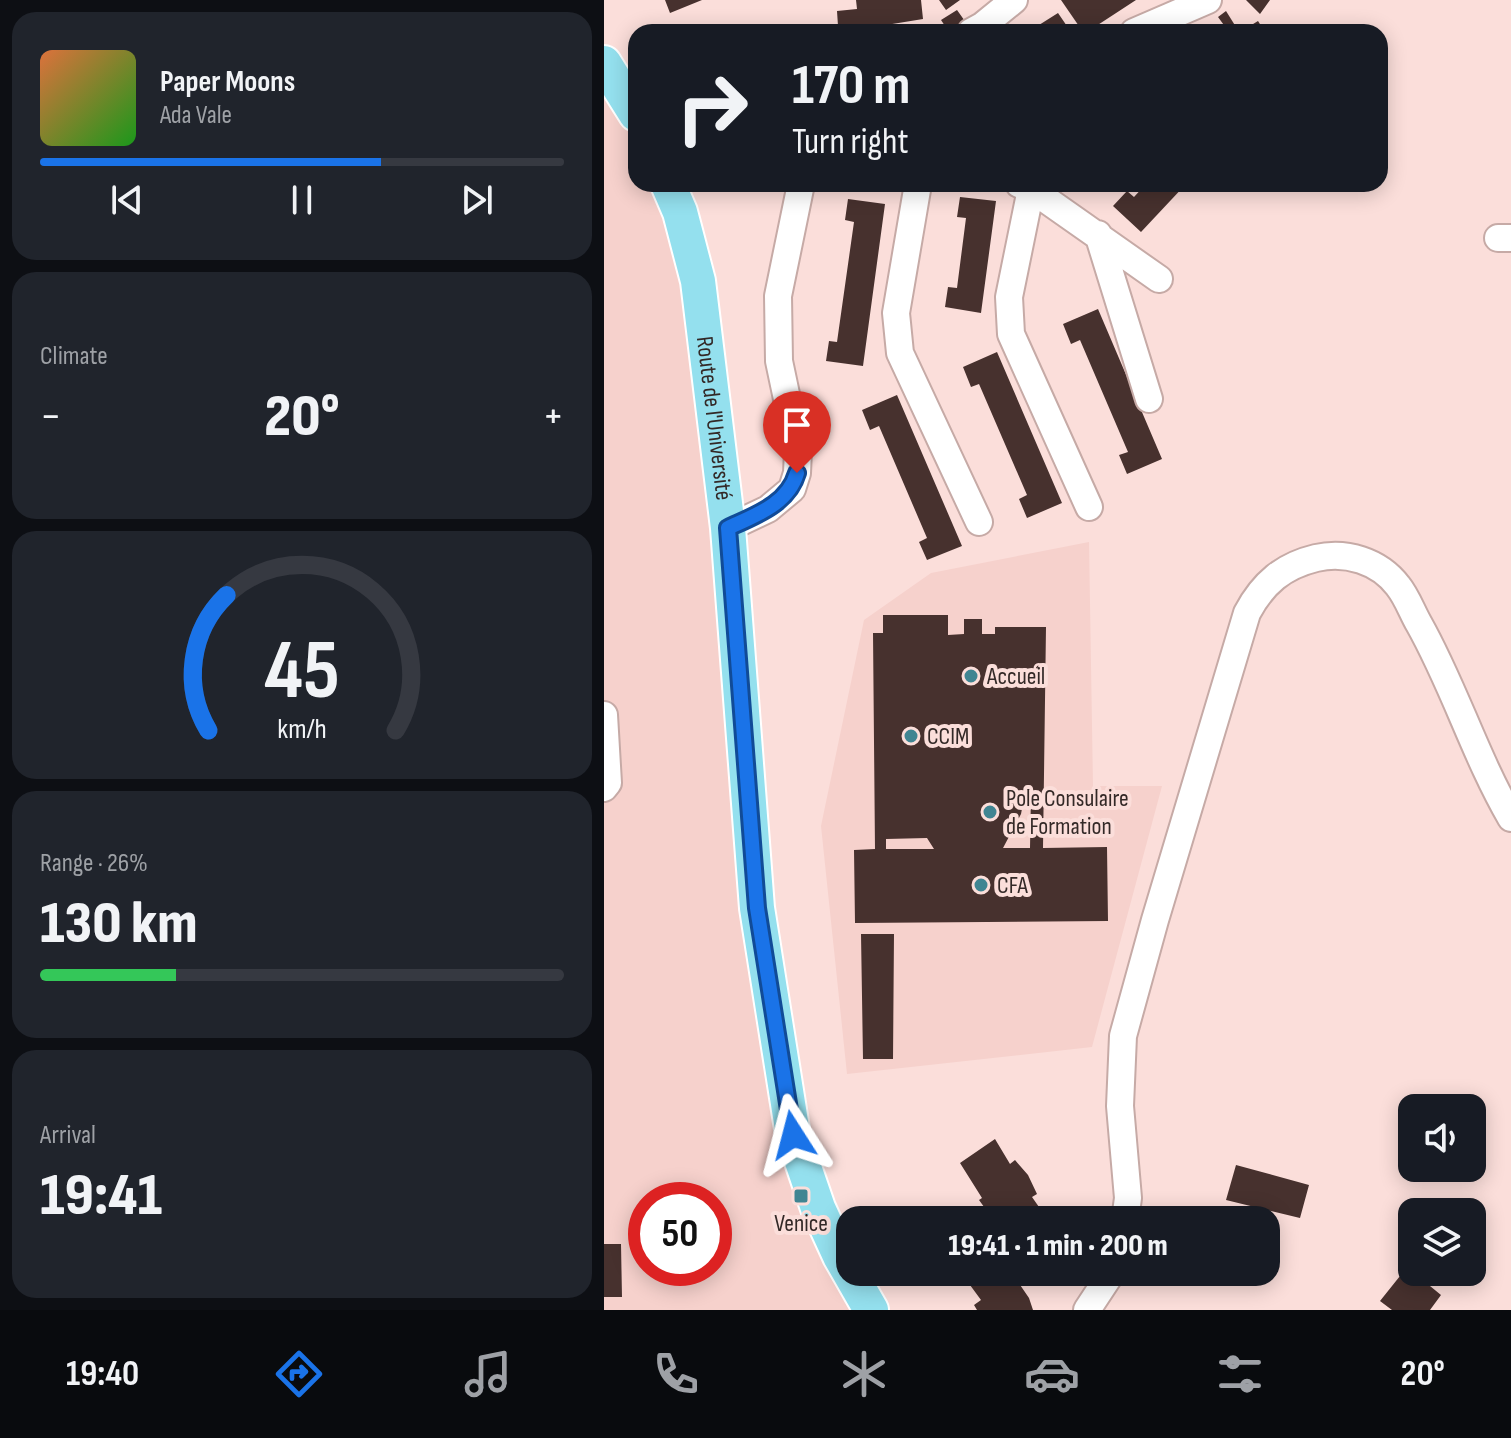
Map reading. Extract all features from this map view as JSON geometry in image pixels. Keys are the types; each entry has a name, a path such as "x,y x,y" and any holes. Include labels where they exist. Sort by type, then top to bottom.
{"main road":[{"path":"604,63 628,101"},
{"name":"Route de l'Université","path":"671,192 680,212 698,281 728,528 757,908 793,1135 818,1208 840,1256 871,1310"}],"street":[{"path":"984,24 1014,0"},
{"path":"1152,24 1208,0"},
{"path":"728,528 768,509 792,489 797,473 798,451 779,361 778,296 799,192"},
{"path":"917,192 896,313 900,353 979,522"},
{"path":"1024,192 1009,297 1011,334 1089,507"},
{"path":"1034,192 1159,279"},
{"path":"1098,234 1149,399"},
{"path":"1127,1206 1120,1106 1123,1036 1247,613 1260,590 1301,562 1333,554 1362,559 1398,586 1433,649 1511,818"},
{"path":"604,715 608,783 604,788"},
{"path":"1087,1310 1103,1286"}],"shaded area":[{"path":"604,63 628,101 628,192 671,192 680,212 793,1135 836,1231 836,1286 860,1286 871,1310 604,1310"},
{"name":"Pole Consulaire de Formation","path":"1089,542 1093,786 1162,786 1092,1047 847,1074 821,826 864,620 931,573"}],"building":[{"path":"665,0 702,0 670,13"},
{"path":"856,0 921,0 923,19 892,24 838,24 837,11 857,9"},
{"path":"939,0 960,0 946,10"},
{"path":"1061,0 1136,0 1099,24 1078,24"},
{"path":"1246,0 1270,0 1260,14"},
{"path":"957,10 967,24 944,24 941,20"},
{"path":"1226,11 1234,24 1223,24 1218,17"},
{"path":"1058,13 1066,24 1041,24"},
{"path":"1126,192 1134,197 1139,192 1178,192 1141,232 1113,206"},
{"path":"960,197 996,201 981,313 945,307 948,287 957,288 966,218 957,217"},
{"path":"848,199 885,204 863,366 826,361 829,341 837,342 854,222 845,220"},
{"path":"1098,309 1162,459 1127,474 1119,455 1128,452 1080,340 1071,344 1063,324"},
{"path":"997,352 1062,503 1027,518 1019,499 1027,495 979,384 971,387 963,367"},
{"path":"897,395 962,546 927,560 919,542 927,538 879,426 870,430 862,410"},
{"path":"883,615 948,615 948,635 964,634 964,619 982,619 982,634 995,634 995,627 1046,627 1043,848 1107,847 1108,921 855,923 854,850 875,849 873,633 883,633","holes":["1025,793 1031,793 1030,848 1003,848 1021,814","927,838 934,849 886,849 886,839"]},
{"path":"861,934 894,934 893,1059 863,1059"},
{"path":"995,1139 1010,1164 1015,1160 1028,1175 1037,1194 1032,1197 1038,1206 983,1206 979,1200 982,1198 960,1163"},
{"path":"1236,1165 1309,1185 1300,1218 1280,1213 1280,1206 1251,1206 1226,1200"},
{"path":"604,1244 621,1244 622,1297 604,1297"},
{"path":"1398,1278 1398,1286 1430,1286 1441,1295 1430,1310 1392,1310 1380,1301"},
{"path":"971,1286 1021,1286 1033,1310 977,1310 974,1305 981,1300"}],"place":[{"name":"Accueil","path":"971,676"},
{"name":"CCIM","path":"911,736"},
{"name":"Pole Consulaire de Formation","path":"990,812"},
{"name":"CFA","path":"981,885"},
{"name":"Venice","path":"801,1196"}],"route":[{"path":"793,1135 757,908 728,528 768,509 792,489 797,473"}]}
